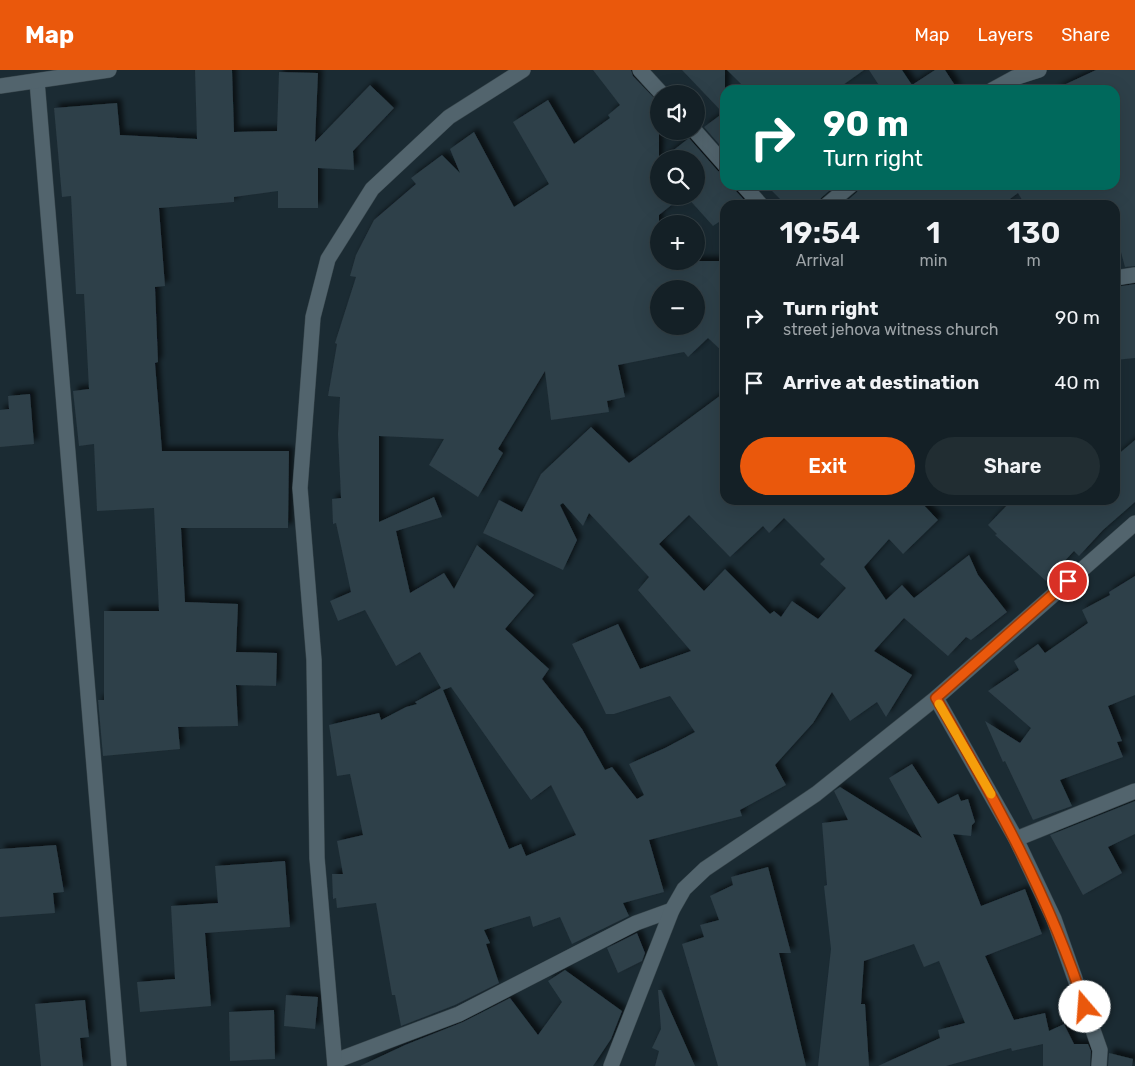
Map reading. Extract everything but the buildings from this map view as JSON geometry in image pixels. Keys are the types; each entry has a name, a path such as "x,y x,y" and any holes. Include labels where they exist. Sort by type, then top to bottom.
{"street":[{"path":"0,86 15,77 36,81 109,70"},
{"path":"523,70 450,117 372,189 328,259 313,317 300,488 314,660 317,858 335,1063 459,1014 636,923 672,910"},
{"path":"640,70 654,85"},
{"path":"1001,85 1014,78 1039,70"},
{"path":"36,81 119,1066"},
{"path":"703,140 720,159"},
{"path":"747,190 756,200"},
{"path":"833,200 844,190"},
{"path":"1120,277 1135,275"},
{"path":"611,1066 672,910 684,889 705,869 816,794 936,698 1135,523"},
{"path":"936,698 1016,839 1054,918 1098,1044 1099,1066"},
{"path":"1016,839 1135,791"}],"slow traffic":[{"path":"939,704 991,794"}],"route":[{"path":"1068,581 936,698 1016,839 1054,918 1085,1007"}]}
